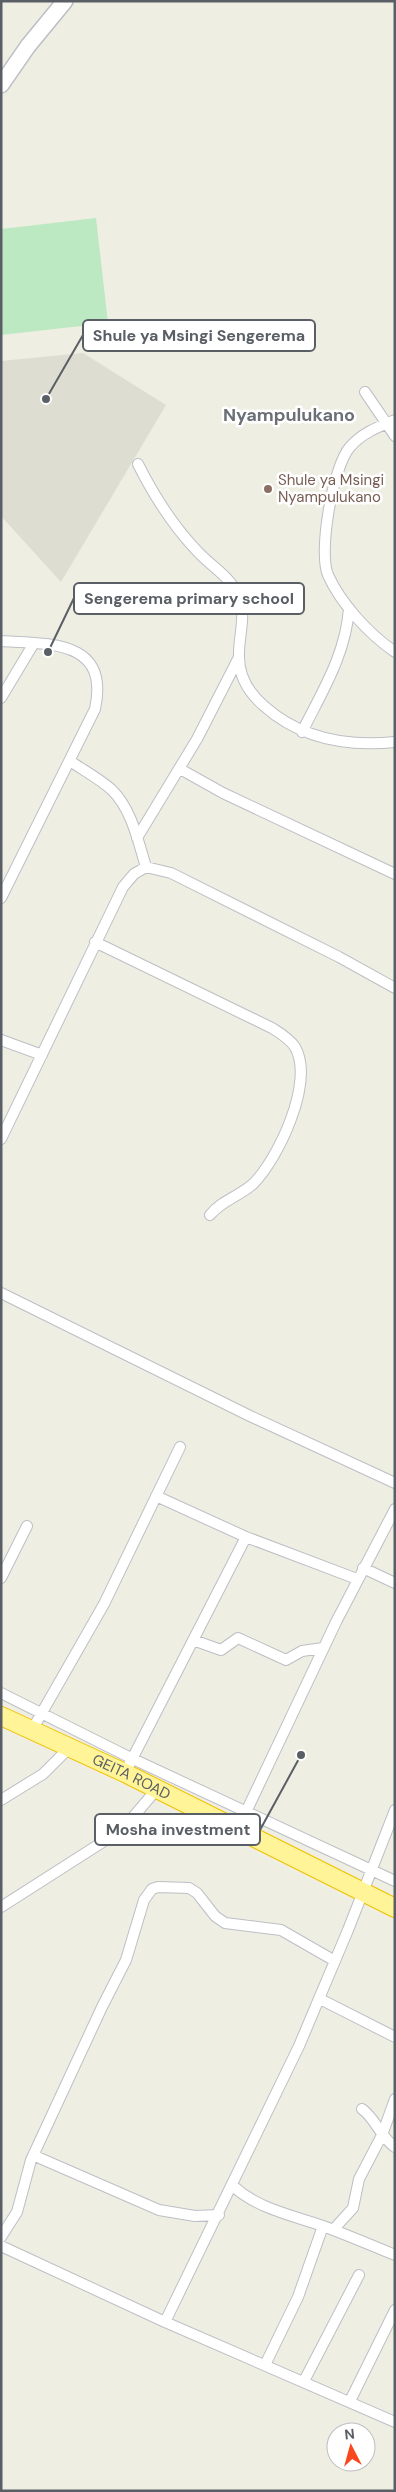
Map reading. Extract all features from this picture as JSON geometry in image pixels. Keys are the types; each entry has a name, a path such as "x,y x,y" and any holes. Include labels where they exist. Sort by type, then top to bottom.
{"highway":[{"name":"GEITA ROAD","path":"1,1716 69,1748 129,1766 156,1790 395,1908"}],"main road":[{"path":"1,85 28,46 65,1"}],"street":[{"path":"365,392 390,422 395,436"},
{"path":"390,422 362,435 348,448 339,466 324,538 328,574 349,608 369,630 395,652"},
{"path":"138,464 151,491 170,518 197,551 231,582 238,594 242,624 239,657 242,679 251,694 283,722 302,732 356,744 395,742"},
{"path":"302,732 335,666 348,624 349,608"},
{"path":"1,641 56,645 77,651 89,663 95,675 98,694 95,710 1,898"},
{"path":"1,698 34,643"},
{"path":"137,838 180,769 239,657"},
{"path":"70,761 111,789 127,811 146,867"},
{"path":"180,769 223,793 395,874"},
{"path":"1,1140 123,887 134,874 146,867 171,873 339,957 395,988"},
{"path":"95,942 272,1028 285,1037 295,1048 301,1078 295,1104 277,1151 251,1185 228,1198 210,1215"},
{"path":"1,1040 42,1056"},
{"path":"1,1293 250,1416 395,1483"},
{"path":"32,1730 104,1604 180,1447"},
{"path":"156,1496 246,1537 357,1579"},
{"path":"246,1812 323,1648 357,1579 395,1509"},
{"path":"1,1578 27,1526"},
{"path":"129,1766 246,1537"},
{"path":"363,1568 395,1583"},
{"path":"193,1640 221,1650 238,1638 286,1660 302,1651 323,1648"},
{"path":"1,1693 41,1713 129,1766 246,1812 395,1881"},
{"path":"1,1800 43,1774 69,1748"},
{"path":"1,1907 122,1829 156,1790"},
{"path":"165,2322 219,2215 260,2123 299,2046 320,1999 395,1810"},
{"path":"1,2238 17,2212 25,2177 102,2007 126,1960 144,1900 152,1889 158,1887 189,1888 224,1923 281,1930 335,1961"},
{"path":"320,1999 395,2037"},
{"path":"265,2365 298,2297 328,2228 351,2212 360,2178 382,2135 395,2099"},
{"path":"362,2109 372,2117 382,2135 395,2147"},
{"path":"34,2156 159,2210 195,2216 219,2215"},
{"path":"233,2186 246,2198 258,2204 328,2228 395,2255"},
{"path":"1,2246 165,2322 395,2422"},
{"path":"304,2381 359,2275"},
{"path":"350,2401 395,2310"}],"shaded area":[{"path":"83,353 166,405 61,582 1,516 1,361"}],"green space":[{"path":"96,218 108,323 1,335 1,229"}],"place":[{"name":"Shule ya Msingi Sengerema","path":"46,399"},
{"name":"Shule ya Msingi Nyampulukano","path":"268,489"},
{"name":"Sengerema primary school","path":"48,652"},
{"name":"Mosha investment","path":"301,1755"}],"district":[{"name":"Nyampulukano","path":"289,415"}]}
